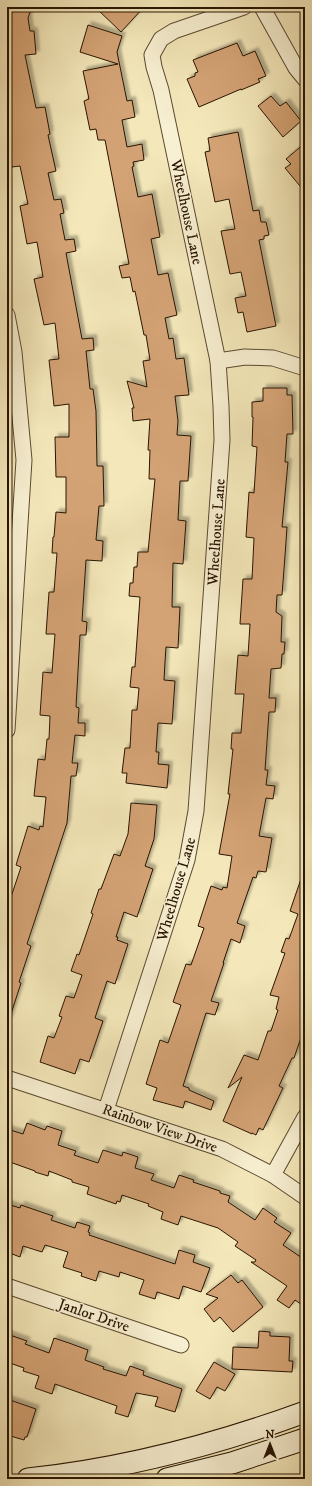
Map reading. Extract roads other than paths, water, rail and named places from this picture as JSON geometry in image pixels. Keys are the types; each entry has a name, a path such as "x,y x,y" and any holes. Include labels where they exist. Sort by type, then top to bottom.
{"main road":[{"path":"28,1479 70,1475 147,1460 230,1438 305,1412"},
{"path":"167,1479 232,1463 305,1439"}],"street":[{"name":"Wheelhouse Lane","path":"106,1110 187,860 196,811 222,440 218,361 161,90 152,55 161,39 174,31 244,7"},
{"path":"262,7 296,68 305,79"},
{"path":"7,315 14,352 13,415 24,460 7,730"},
{"path":"218,361 245,357 273,358 305,368"},
{"name":"Rainbow View Drive","path":"7,1078 222,1149 273,1174 305,1197"},
{"path":"273,1174 305,1117"},
{"name":"Janlor Drive","path":"7,1286 181,1345"}]}
